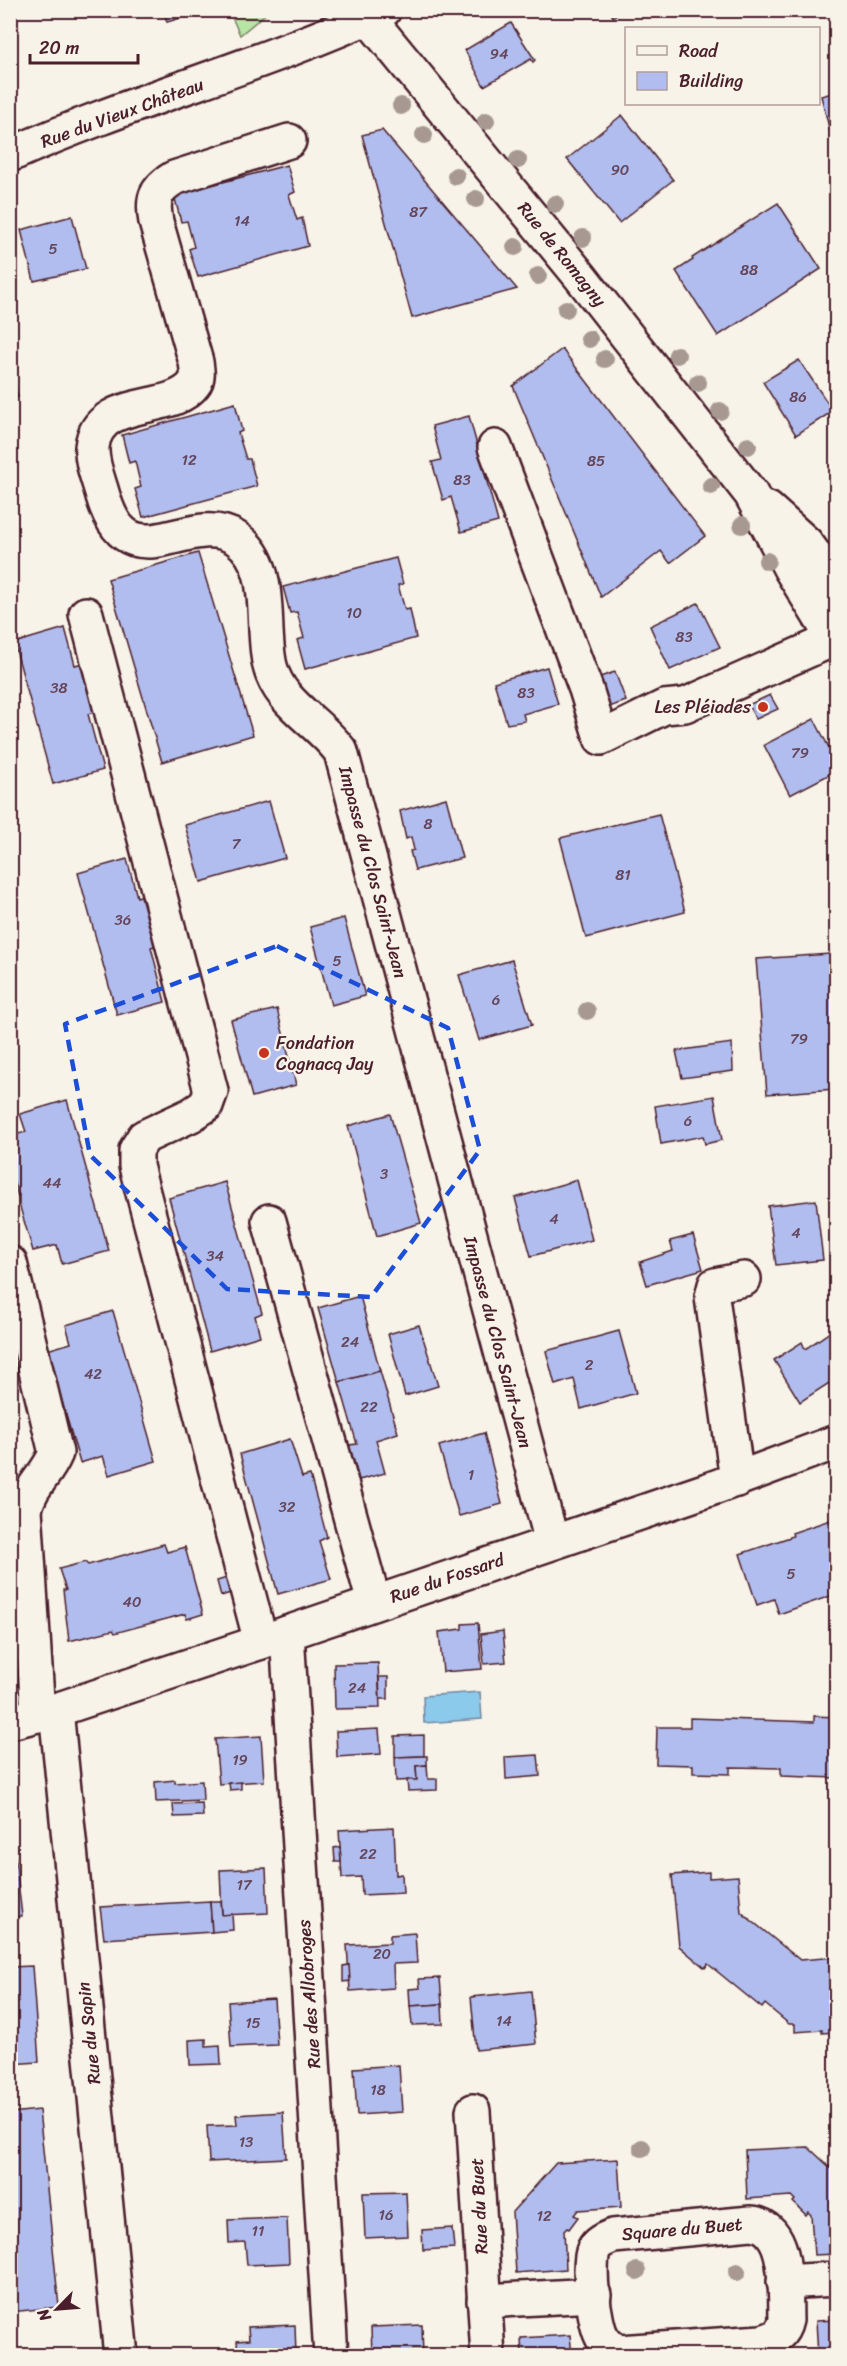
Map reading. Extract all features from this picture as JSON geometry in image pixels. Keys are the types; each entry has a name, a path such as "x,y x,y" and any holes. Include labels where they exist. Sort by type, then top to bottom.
{"street":[{"name":"Rue du Vieux Château","path":"10,155 72,130 299,48 371,13"},
{"name":"Rue de Romagny","path":"371,13 751,494 804,593 835,641"},
{"name":"Impasse du Clos Saint-Jean","path":"289,141 174,178 162,185 156,194 153,206 156,222 198,375 195,384 185,392 170,399 117,413 105,422 97,432 92,447 93,461 107,510 114,524 124,533 137,540 150,541 205,532 221,532 236,538 248,550 258,565 262,581 270,666 277,684 286,697 332,740 341,752 552,1542"},
{"path":"495,447 586,689 602,738 664,707 685,705 835,641"},
{"name":"Rue de Romagny","path":"751,494 806,543 837,584"},
{"name":"Rue des Allobroges","path":"86,614 211,1091 206,1105 191,1115 144,1137 136,1150 136,1166 274,1638 331,2355"},
{"path":"269,1221 374,1603"},
{"name":"Rue du Sapin","path":"10,1263 56,1453 50,1468 29,1492 25,1509 35,1716 121,2355"},
{"path":"737,1480 712,1298 715,1285 744,1279"},
{"name":"Rue du Fossard","path":"35,1716 274,1638 737,1480 837,1442"},
{"name":"Rue du Buet","path":"473,2111 488,2355"},
{"name":"Square du Buet","path":"751,2223 767,2226 774,2235 781,2253 784,2282 784,2326 776,2337 761,2342 619,2352 607,2345 600,2332 594,2295 592,2257 594,2249 605,2239 613,2236 751,2223"},
{"path":"784,2282 837,2279"},
{"path":"484,2301 594,2295"}],"highlighted area":[{"path":"277,946 448,1028 480,1150 371,1297 227,1289 90,1155 65,1024"}],"green space":[{"path":"229,11 269,11 240,35"}],"water":[{"path":"480,1692 482,1719 424,1723 423,1696"}],"building":[{"path":"163,10 193,10 194,14 167,22"},
{"path":"609,10 622,10 613,17"},
{"path":"511,23 535,60 533,62 531,59 484,86 465,50"},
{"path":"836,92 836,155 821,96"},
{"path":"622,115 673,180 619,223 567,159"},
{"path":"382,130 517,289 412,318 362,135"},
{"path":"287,165 295,192 289,195 297,220 302,218 308,246 198,277 189,249 194,247 187,221 181,222 174,195"},
{"path":"778,203 821,269 718,336 676,271 693,260 692,258"},
{"path":"72,216 86,269 34,281 21,230"},
{"path":"562,349 705,536 670,563 661,551 601,597 513,386"},
{"path":"799,360 833,411 796,435 763,382"},
{"path":"10,366 18,397 10,399"},
{"path":"235,403 242,431 238,433 246,459 250,459 257,486 143,517 135,489 141,487 135,461 129,463 122,435"},
{"path":"469,416 498,522 461,532 451,497 443,500 432,462 441,460 432,426"},
{"path":"198,553 253,735 162,762 108,579"},
{"path":"396,558 403,584 398,585 405,610 410,609 416,638 305,669 297,640 304,638 297,612 290,613 283,587"},
{"path":"698,603 720,647 670,670 650,626"},
{"path":"65,628 75,665 83,663 97,711 88,714 103,770 53,784 14,643"},
{"path":"547,667 558,704 523,714 525,721 507,724 494,682"},
{"path":"615,672 626,701 609,707 597,678"},
{"name":"Les Pléiades","path":"770,695 778,709 756,719 748,705"},
{"path":"814,719 836,761 836,771 790,795 764,745"},
{"path":"446,798 462,858 415,870 410,851 414,850 411,837 406,839 400,811"},
{"path":"269,801 285,858 201,882 185,825"},
{"path":"659,814 685,912 586,938 560,838"},
{"path":"127,859 137,897 147,894 161,944 151,947 165,1002 117,1015 78,873"},
{"path":"344,918 365,996 331,1005 310,927"},
{"path":"830,954 832,988 836,988 836,1089 767,1094 756,959"},
{"path":"512,960 532,1025 479,1040 459,975"},
{"name":"Fondation Cognacq Jay","path":"277,1009 296,1085 252,1097 231,1020"},
{"path":"732,1043 733,1071 682,1078 676,1051"},
{"path":"714,1096 722,1140 705,1144 703,1136 661,1144 655,1106"},
{"path":"67,1100 109,1251 62,1264 57,1245 33,1251 19,1204 19,1195 10,1171 10,1136 26,1132 20,1114"},
{"path":"390,1114 421,1223 377,1236 348,1126"},
{"path":"577,1180 592,1240 531,1256 515,1198"},
{"path":"225,1182 262,1313 255,1316 260,1336 210,1351 169,1198"},
{"path":"816,1200 823,1260 776,1265 768,1206"},
{"path":"693,1235 703,1269 647,1285 640,1262 673,1251 670,1241"},
{"path":"360,1296 380,1371 339,1382 318,1308"},
{"path":"113,1311 156,1461 109,1475 103,1456 80,1463 47,1350 71,1343 66,1325"},
{"path":"419,1325 438,1386 405,1396 388,1334"},
{"path":"836,1328 836,1387 833,1390 829,1383 800,1402 774,1360 802,1342 805,1349"},
{"path":"619,1331 636,1393 581,1409 574,1379 555,1385 546,1351"},
{"path":"380,1371 398,1433 376,1440 385,1473 359,1480 349,1445 357,1444 339,1382"},
{"path":"484,1433 502,1504 459,1516 439,1446"},
{"path":"290,1439 302,1477 310,1475 327,1537 319,1541 331,1579 278,1594 240,1454"},
{"path":"836,1518 836,1594 779,1614 774,1599 757,1605 740,1554"},
{"path":"164,1544 167,1552 185,1547 203,1614 187,1619 185,1614 115,1633 113,1630 69,1641 63,1590 66,1590 59,1569 85,1562 88,1565"},
{"path":"230,1577 234,1592 221,1596 217,1581"},
{"path":"478,1623 482,1669 443,1672 439,1632 462,1629 462,1624"},
{"path":"503,1631 506,1662 484,1664 481,1634"},
{"path":"378,1663 380,1708 335,1709 334,1664"},
{"path":"379,1677 388,1677 388,1699 380,1699"},
{"path":"814,1716 836,1717 836,1778 781,1776 781,1768 730,1767 730,1774 693,1773 693,1765 656,1764 657,1727 690,1727 690,1718 814,1722"},
{"path":"379,1729 381,1754 337,1757 336,1731"},
{"path":"424,1735 424,1756 395,1757 395,1736"},
{"path":"261,1736 264,1781 219,1784 215,1739"},
{"path":"538,1755 540,1776 506,1779 505,1757"},
{"path":"427,1756 427,1765 416,1766 417,1780 396,1781 395,1757"},
{"path":"427,1765 428,1779 437,1779 437,1790 408,1791 407,1780 417,1780 416,1766"},
{"path":"175,1780 175,1783 202,1781 203,1800 156,1802 155,1782"},
{"path":"241,1782 241,1789 230,1790 229,1783"},
{"path":"202,1803 203,1816 174,1817 173,1804"},
{"path":"10,1812 22,1916 10,1918"},
{"path":"394,1827 396,1875 402,1874 403,1893 362,1895 361,1877 342,1878 339,1830"},
{"path":"340,1847 341,1862 335,1862 334,1848"},
{"path":"266,1868 268,1913 222,1915 220,1870"},
{"path":"709,1872 709,1878 738,1876 741,1912 800,1960 836,1957 836,2032 822,2033 822,2030 795,2032 795,2024 789,2024 765,2004 762,2008 708,1964 705,1968 679,1946 672,1875"},
{"path":"210,1901 212,1932 104,1939 100,1907"},
{"path":"210,1901 221,1901 222,1915 232,1914 233,1930 212,1932"},
{"path":"415,1933 417,1963 393,1964 394,1988 350,1991 347,1945 390,1943 390,1935"},
{"path":"349,1965 350,1981 343,1982 343,1966"},
{"path":"32,1966 39,2062 10,2064 10,1967"},
{"path":"440,1978 442,2004 410,2006 409,1989 420,1988 419,1979"},
{"path":"531,1991 536,2044 476,2050 471,1997"},
{"path":"274,1999 277,2045 231,2047 228,2002"},
{"path":"442,2004 443,2024 412,2025 410,2006"},
{"path":"206,2039 206,2046 220,2045 221,2064 190,2065 189,2040"},
{"path":"399,2065 402,2112 357,2115 354,2068"},
{"path":"39,2110 59,2307 10,2312 10,2113"},
{"path":"283,2112 286,2158 209,2162 207,2126 237,2125 236,2115"},
{"path":"808,2147 836,2173 836,2254 814,2255 811,2215 808,2212 806,2215 793,2202 795,2200 791,2196 747,2199 745,2150"},
{"path":"618,2159 621,2207 578,2210 574,2215 578,2217 569,2229 564,2231 566,2269 516,2273 512,2212 556,2163"},
{"path":"406,2192 408,2236 365,2238 363,2193"},
{"path":"287,2218 289,2263 247,2265 245,2242 229,2243 228,2220"},
{"path":"452,2228 454,2248 423,2250 422,2230"},
{"path":"836,2320 836,2356 818,2356 816,2321"},
{"path":"295,2325 296,2356 238,2356 237,2341 249,2340 248,2327"},
{"path":"422,2325 423,2356 372,2356 371,2327"},
{"path":"570,2335 572,2356 522,2356 521,2338"}],"place":[{"name":"Les Pléiades","path":"763,707"},
{"name":"Fondation Cognacq Jay","path":"264,1053"}]}
